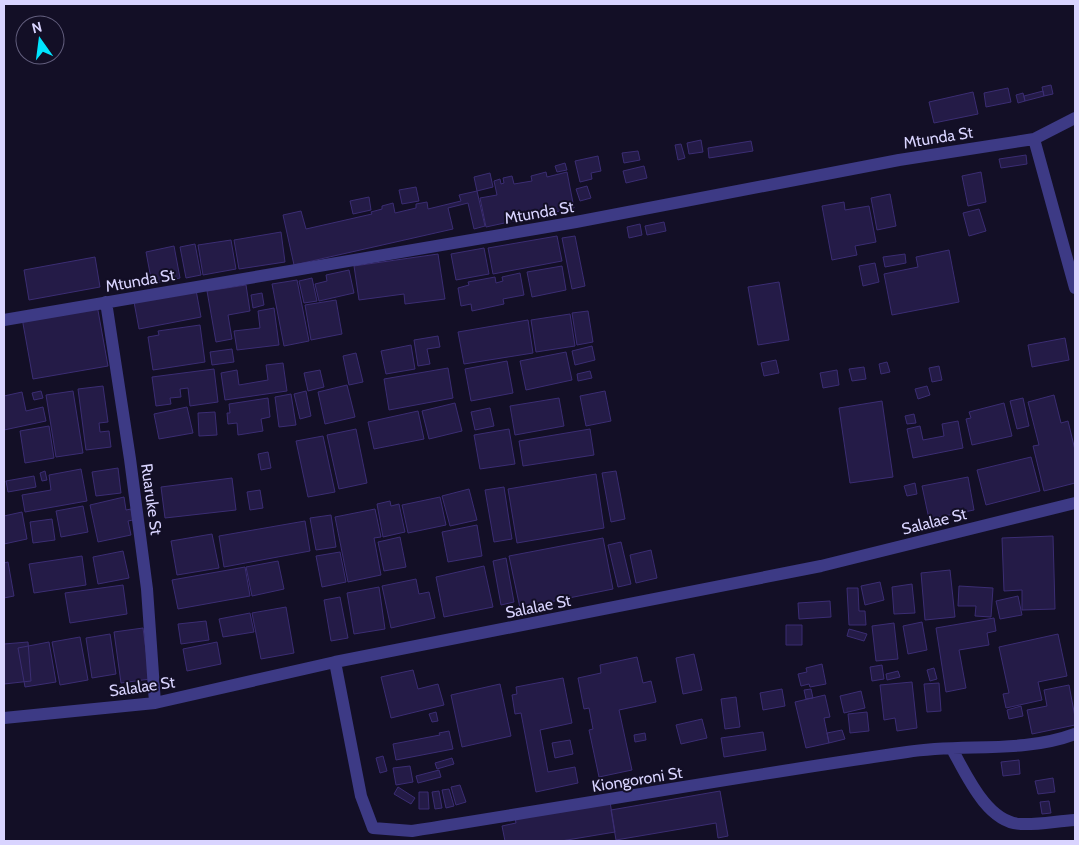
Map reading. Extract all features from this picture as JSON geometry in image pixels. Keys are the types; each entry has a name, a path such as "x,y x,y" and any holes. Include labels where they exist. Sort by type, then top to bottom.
{"street":[{"name":"Mtunda St","path":"4,320 576,222 899,160 1034,139 1075,118"},
{"path":"1034,139 1075,288"},
{"name":"Ruaruke St","path":"106,302 146,579 155,702"},
{"name":"Salalae St","path":"4,718 155,702 335,662 821,566 1075,503"},
{"path":"335,662 361,796 376,841"},
{"name":"Kiongoroni St","path":"373,828 412,831 910,751 1032,746 1056,742 1075,734"},
{"path":"952,750 976,791 988,806 1001,817 1019,824 1075,820"}],"building":[{"path":"1051,85 1053,94 1044,96 1042,87"},
{"path":"1008,88 1011,102 986,107 984,93"},
{"path":"1043,91 1044,96 1025,101 1024,96"},
{"path":"973,92 978,114 934,123 929,102"},
{"path":"1023,93 1025,101 1018,103 1016,95"},
{"path":"701,140 703,152 689,154 687,143"},
{"path":"751,141 753,151 709,158 708,148"},
{"path":"681,144 685,158 678,160 675,145"},
{"path":"638,151 640,160 624,163 622,153"},
{"path":"1026,155 1027,164 1001,168 999,159"},
{"path":"598,156 601,171 591,173 592,179 580,182 575,161"},
{"path":"565,163 567,170 557,172 555,166"},
{"path":"644,166 647,178 626,183 623,171"},
{"path":"546,172 547,177 567,172 574,208 486,227 480,198 497,195 494,181 500,179 501,184 504,183 503,178 512,176 514,184 532,181 531,176"},
{"path":"981,172 986,202 968,206 962,176"},
{"path":"490,173 493,187 477,191 474,177"},
{"path":"587,186 591,198 580,201 576,189"},
{"path":"416,187 419,201 402,204 399,190"},
{"path":"477,191 485,226 474,229 468,203 448,208 453,229 294,265 283,215 301,211 306,229 372,214 371,212 382,209 382,206 393,203 395,213 416,208 416,204 427,202 428,209 461,201 459,195"},
{"path":"890,194 896,226 877,230 871,198"},
{"path":"369,197 371,210 353,214 350,201"},
{"path":"844,202 845,210 869,206 876,242 855,246 857,255 832,260 822,206"},
{"path":"979,209 986,231 969,236 963,213"},
{"path":"664,222 666,231 647,235 645,226"},
{"path":"640,224 642,235 629,238 627,227"},
{"path":"281,232 285,262 239,269 234,240"},
{"path":"557,236 562,261 493,274 488,248"},
{"path":"575,236 585,286 572,289 562,238"},
{"path":"231,240 236,269 203,275 198,245"},
{"path":"195,244 201,275 186,278 180,247"},
{"path":"174,246 180,278 152,284 146,252"},
{"path":"484,248 489,274 456,280 451,254"},
{"path":"949,250 959,302 892,315 884,274 918,267 916,257"},
{"path":"438,254 445,299 405,304 404,294 359,300 354,266"},
{"path":"905,254 906,263 885,267 883,257"},
{"path":"95,257 100,287 29,300 24,270"},
{"path":"875,263 879,282 863,286 859,266"},
{"path":"562,266 566,290 532,297 527,272"},
{"path":"349,270 354,293 319,301 315,284 327,281 326,275"},
{"path":"520,273 524,295 503,299 504,304 472,311 471,304 461,306 458,288 469,285 468,282 495,277 496,283 503,281 502,277"},
{"path":"312,278 317,301 304,303 299,281"},
{"path":"297,280 309,341 284,346 272,284"},
{"path":"779,282 789,340 758,345 748,287"},
{"path":"246,285 250,311 228,315 232,339 216,342 207,291"},
{"path":"196,290 201,317 139,329 134,302"},
{"path":"262,293 264,305 253,308 251,295"},
{"path":"336,300 342,334 311,340 305,305"},
{"path":"97,305 108,366 33,379 22,318"},
{"path":"274,308 279,345 237,350 234,331 260,328 258,311"},
{"path":"588,311 593,342 577,345 572,313"},
{"path":"570,314 575,346 536,352 531,320"},
{"path":"528,320 533,353 464,364 458,332"},
{"path":"200,325 205,362 153,370 148,337 159,335 158,331"},
{"path":"438,336 440,347 427,349 430,364 418,366 414,340"},
{"path":"1065,338 1069,360 1032,367 1028,345"},
{"path":"411,345 415,369 386,374 381,351"},
{"path":"592,346 595,360 575,365 572,351"},
{"path":"232,349 234,362 212,365 210,352"},
{"path":"566,352 572,380 526,390 520,361"},
{"path":"356,353 363,382 349,385 343,356"},
{"path":"776,360 779,373 764,376 761,363"},
{"path":"507,361 513,393 471,401 465,369"},
{"path":"887,362 890,372 881,374 879,364"},
{"path":"283,363 287,391 225,400 221,373 237,370 239,385 268,380 266,365"},
{"path":"939,366 942,380 932,382 929,368"},
{"path":"864,367 866,379 852,381 849,369"},
{"path":"448,368 453,398 389,410 384,379"},
{"path":"214,369 218,402 190,406 188,388 180,389 181,397 170,398 171,404 156,406 152,377"},
{"path":"320,370 324,387 308,391 304,373"},
{"path":"837,370 839,385 823,388 820,373"},
{"path":"590,371 592,378 578,381 577,374"},
{"path":"347,385 355,417 325,424 318,392"},
{"path":"103,386 108,422 99,423 100,432 109,431 111,447 86,450 78,389"},
{"path":"927,386 930,395 918,399 915,389"},
{"path":"41,391 43,398 34,400 32,393"},
{"path":"73,391 83,453 56,457 46,395"},
{"path":"306,391 311,416 300,419 294,394"},
{"path":"605,391 611,421 586,426 580,396"},
{"path":"22,392 26,411 43,407 46,421 4,430 4,396"},
{"path":"291,394 296,425 279,427 275,397"},
{"path":"1054,395 1061,423 1068,421 1075,450 1075,483 1044,491 1033,446 1039,445 1028,402"},
{"path":"268,398 270,417 261,419 263,431 238,435 237,423 228,424 227,413 230,413 229,404"},
{"path":"559,398 564,426 515,435 510,406"},
{"path":"1023,398 1029,426 1017,429 1010,401"},
{"path":"882,401 893,477 850,483 839,408"},
{"path":"455,403 462,431 429,439 422,411"},
{"path":"1004,403 1012,436 972,445 966,419 971,418 969,412"},
{"path":"187,407 193,433 159,439 154,414"},
{"path":"490,408 494,426 475,430 471,412"},
{"path":"418,411 424,439 374,449 368,422"},
{"path":"215,412 217,435 199,436 198,413"},
{"path":"914,414 916,423 907,424 905,416"},
{"path":"958,421 963,448 913,458 907,429 920,426 923,440 944,436 942,424"},
{"path":"49,426 54,458 25,463 20,431"},
{"path":"356,429 367,483 339,489 327,435"},
{"path":"509,429 515,464 480,469 474,435"},
{"path":"590,429 594,455 523,466 519,441"},
{"path":"323,436 335,492 308,497 296,441"},
{"path":"268,452 271,468 261,470 258,454"},
{"path":"1031,457 1040,491 986,505 977,470"},
{"path":"118,468 121,493 96,496 92,472"},
{"path":"81,469 87,501 25,512 22,495 51,490 49,475"},
{"path":"45,471 47,480 42,481 40,473"},
{"path":"616,471 625,519 611,522 602,473"},
{"path":"596,474 604,528 517,543 508,489"},
{"path":"34,476 36,487 8,492 6,481"},
{"path":"968,477 974,510 929,519 922,486"},
{"path":"232,478 236,510 165,518 161,487"},
{"path":"915,483 917,494 907,496 904,486"},
{"path":"504,487 512,539 494,542 485,490"},
{"path":"469,489 477,520 450,526 442,496"},
{"path":"260,490 263,508 250,510 247,492"},
{"path":"124,497 126,510 131,509 133,520 128,521 131,535 98,542 90,505"},
{"path":"440,497 446,525 408,533 402,505"},
{"path":"390,501 391,506 399,504 405,532 383,537 377,504"},
{"path":"83,506 88,532 61,537 56,511"},
{"path":"375,509 381,537 374,538 381,575 348,582 335,517"},
{"path":"22,512 27,539 4,544 4,516"},
{"path":"331,515 336,547 316,550 310,518"},
{"path":"52,519 55,540 33,543 30,522"},
{"path":"305,521 310,551 224,567 219,536"},
{"path":"477,525 482,556 448,562 442,532"},
{"path":"212,534 219,568 177,575 171,541"},
{"path":"1053,536 1055,609 1022,610 1022,590 1004,591 1002,538"},
{"path":"400,537 406,567 384,571 378,542"},
{"path":"603,538 613,589 520,608 509,556"},
{"path":"621,542 631,584 618,587 608,545"},
{"path":"651,550 657,578 636,583 630,555"},
{"path":"123,551 129,578 98,584 93,557"},
{"path":"340,552 346,582 322,587 316,556"},
{"path":"82,556 86,585 34,593 29,564"},
{"path":"506,558 514,602 501,605 493,561"},
{"path":"278,561 284,589 252,596 246,567"},
{"path":"8,562 14,596 4,598 4,563"},
{"path":"484,566 493,607 444,617 436,577"},
{"path":"245,567 250,596 178,609 172,580"},
{"path":"950,570 955,617 925,620 921,573"},
{"path":"416,579 419,594 429,592 435,618 391,628 382,586"},
{"path":"880,582 884,600 865,605 861,586"},
{"path":"912,584 915,613 894,614 892,587"},
{"path":"123,585 127,614 70,623 65,593"},
{"path":"959,586 993,588 991,617 975,616 976,606 958,606"},
{"path":"379,587 385,629 354,634 347,593"},
{"path":"847,588 858,588 859,611 865,611 866,625 849,625"},
{"path":"1018,596 1022,615 1000,619 996,601"},
{"path":"340,597 348,638 331,641 324,600"},
{"path":"830,601 831,617 799,619 798,603"},
{"path":"286,607 294,653 261,659 252,613"},
{"path":"250,613 254,632 223,637 219,619"},
{"path":"994,618 996,631 987,633 989,645 959,650 966,688 946,692 936,628"},
{"path":"206,621 209,640 181,644 178,624"},
{"path":"922,622 927,650 908,654 903,626"},
{"path":"894,623 898,659 876,661 872,626"},
{"path":"786,625 802,625 802,645 786,645"},
{"path":"143,628 150,679 121,683 114,632"},
{"path":"849,629 867,634 864,641 847,636"},
{"path":"110,634 116,674 92,678 86,638"},
{"path":"1058,634 1067,676 1038,682 1042,700 1006,708 1003,694 1009,693 999,647"},
{"path":"80,637 88,680 60,685 52,642"},
{"path":"28,642 31,681 4,684 4,644"},
{"path":"49,642 56,682 25,687 18,648"},
{"path":"217,642 221,664 187,671 183,649"},
{"path":"694,654 702,690 683,694 676,658"},
{"path":"637,657 643,683 651,681 656,702 619,710 632,770 599,777 589,730 593,729 589,708 584,709 578,678 601,673 600,665"},
{"path":"822,664 826,684 810,687 809,684 801,686 798,674 807,672 806,668"},
{"path":"882,665 884,679 872,681 870,667"},
{"path":"934,668 937,679 930,681 927,670"},
{"path":"413,670 418,689 438,684 444,705 391,718 381,677"},
{"path":"898,671 900,677 887,680 886,674"},
{"path":"563,678 572,723 540,730 548,772 575,767 578,783 536,792 521,713 515,714 512,695 517,694 516,687"},
{"path":"912,682 917,728 897,731 895,718 884,720 880,685"},
{"path":"939,683 941,711 927,712 924,684"},
{"path":"500,684 511,736 462,747 451,695"},
{"path":"1069,685 1075,725 1032,734 1027,710 1047,706 1044,690"},
{"path":"782,689 785,706 763,710 760,693"},
{"path":"811,689 813,698 806,699 804,690"},
{"path":"861,691 865,708 844,713 840,696"},
{"path":"825,695 830,717 824,718 829,743 806,748 795,702"},
{"path":"736,697 740,727 725,729 721,699"},
{"path":"1021,706 1023,716 1009,719 1007,710"},
{"path":"436,712 438,721 432,722 429,714"},
{"path":"867,712 869,731 850,733 848,714"},
{"path":"702,719 707,738 681,744 676,725"},
{"path":"842,730 845,739 829,743 827,733"},
{"path":"449,731 453,749 396,760 393,744 440,735 439,733"},
{"path":"763,732 766,750 724,757 721,738"},
{"path":"645,733 646,740 635,742 634,735"},
{"path":"570,740 573,754 555,758 552,743"},
{"path":"383,756 387,771 380,773 376,758"},
{"path":"452,758 454,764 437,769 435,763"},
{"path":"1019,760 1020,774 1003,776 1001,762"},
{"path":"410,766 413,782 396,785 393,768"},
{"path":"439,770 441,777 418,783 416,776"},
{"path":"1053,778 1055,792 1038,794 1035,781"},
{"path":"460,785 466,802 456,805 451,787"},
{"path":"398,787 415,798 411,804 394,794"},
{"path":"449,789 454,806 446,808 442,790"},
{"path":"439,791 442,808 435,809 432,792"},
{"path":"720,791 728,836 718,838 716,823 616,840 611,810"},
{"path":"419,792 428,792 429,809 419,809"},
{"path":"1049,801 1051,813 1042,814 1040,802"},
{"path":"610,802 615,832 561,841 505,841 502,826 516,823 515,818"}]}
